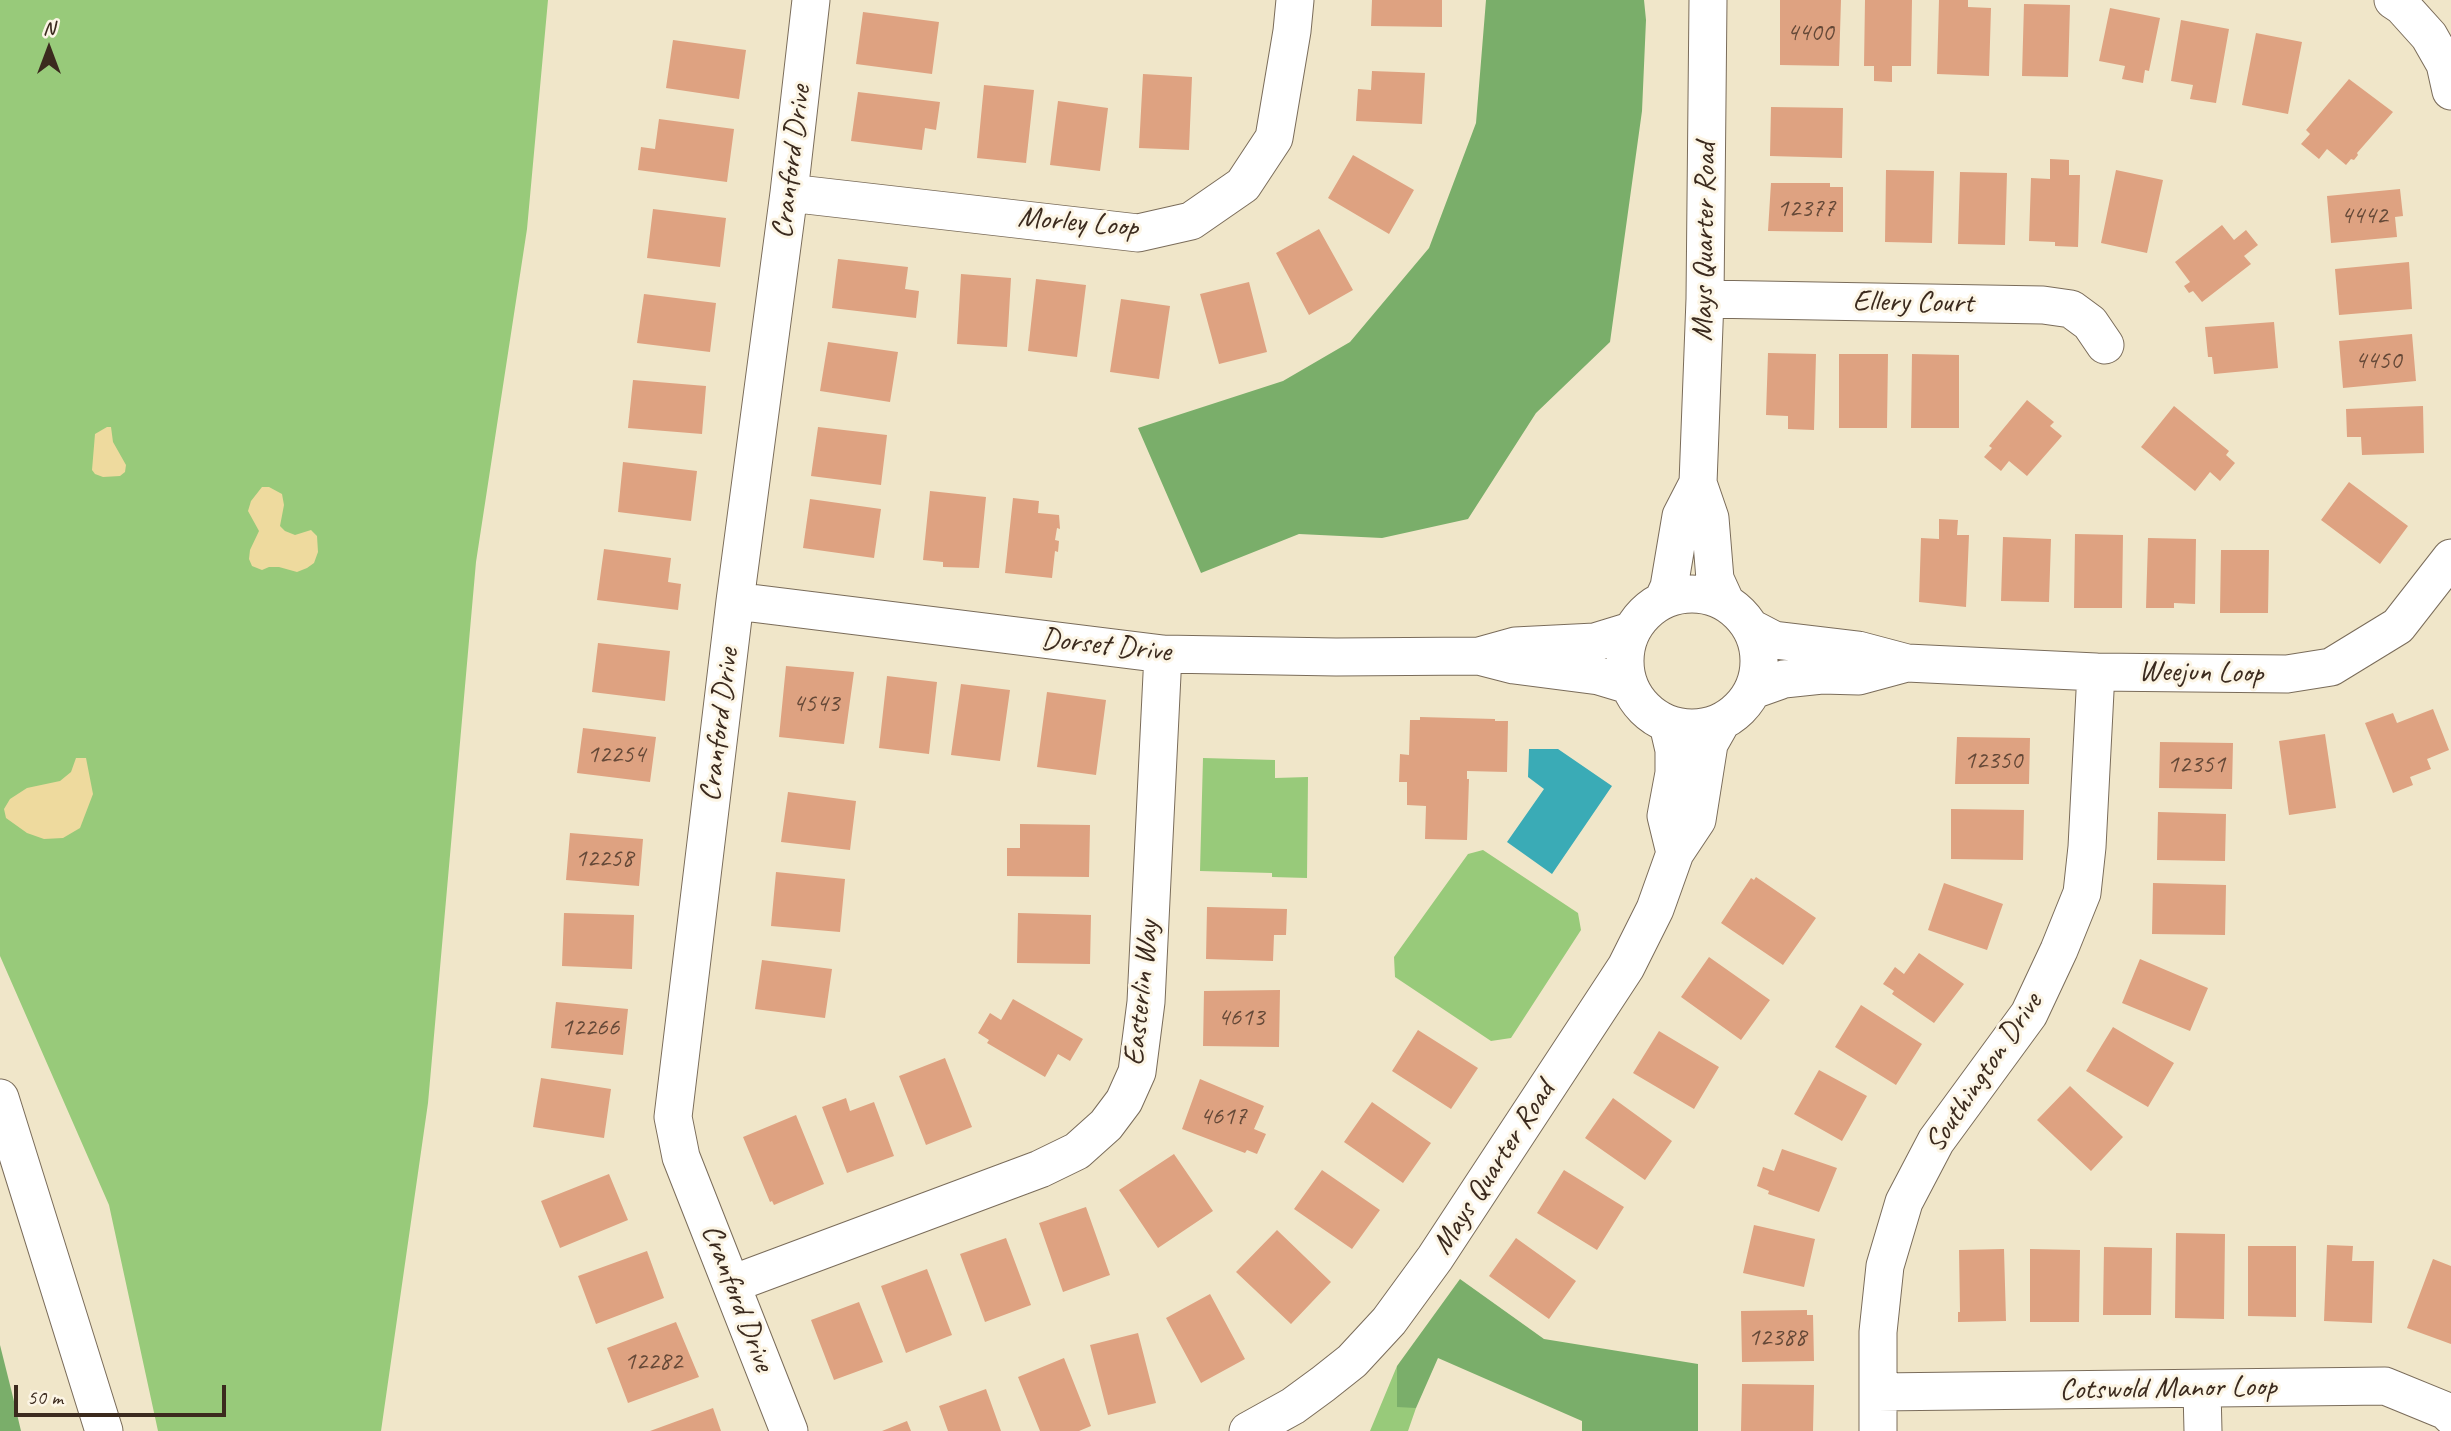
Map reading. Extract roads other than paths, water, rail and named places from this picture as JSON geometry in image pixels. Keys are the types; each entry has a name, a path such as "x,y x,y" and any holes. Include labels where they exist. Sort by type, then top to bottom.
{"street":[{"name":"Cranford Drive","path":"789,1431 681,1157 673,1117 811,0"},
{"name":"Morley Loop","path":"789,193 1138,233 1191,221 1243,185 1274,138 1295,0"},
{"name":"Mays Quarter Road","path":"1248,1431 1293,1406 1352,1361 1390,1321 1435,1258 1626,967 1655,909 1675,853 1697,820 1709,744 1722,722 1734,713 1753,690 1758,675 1757,643 1715,579 1710,518 1698,483 1705,299 1708,0"},
{"path":"2393,0 2402,6 2429,36 2445,64 2451,91"},
{"name":"Ellery Court","path":"1705,299 2043,305 2071,309 2090,323 2105,345"},
{"name":"Mays Quarter Road","path":"1662,600 1669,587 1681,516 1698,483"},
{"name":"Weejun Loop","path":"1739,615 1774,639 1858,650 1907,663 2096,672 2287,674 2330,667 2398,626 2451,558"},
{"path":"1722,722 1686,728 1668,724 1651,714 1638,702 1629,685 1625,649 1631,631 1644,613 1662,600 1684,594 1706,595 1739,615"},
{"name":"Dorset Drive","path":"735,601 1163,654 1479,656 1514,665 1599,676 1629,685"},
{"name":"Dorset Drive","path":"1479,656 1515,646 1595,642 1631,631"},
{"name":"Easterlin Way","path":"732,1284 1040,1169 1077,1151 1106,1125 1124,1101 1137,1072 1146,1002 1163,654"},
{"name":"Weejun Loop","path":"1753,690 1784,679 1822,675 1859,676 1907,663"},
{"name":"Southington Drive","path":"1878,1431 1878,1332 1885,1266 1904,1202 1936,1141 2029,1014 2082,893 2096,672"},
{"path":"1668,724 1674,750 1674,773 1666,816 1675,853"},
{"path":"0,1098 104,1431"},
{"name":"Cotswold Manor Loop","path":"1878,1392 2385,1386 2446,1411 2451,1416"},
{"path":"2202,1390 2203,1431"}],"water":[{"path":"1529,749 1558,749 1612,786 1552,874 1507,842 1544,789 1528,777"}]}
